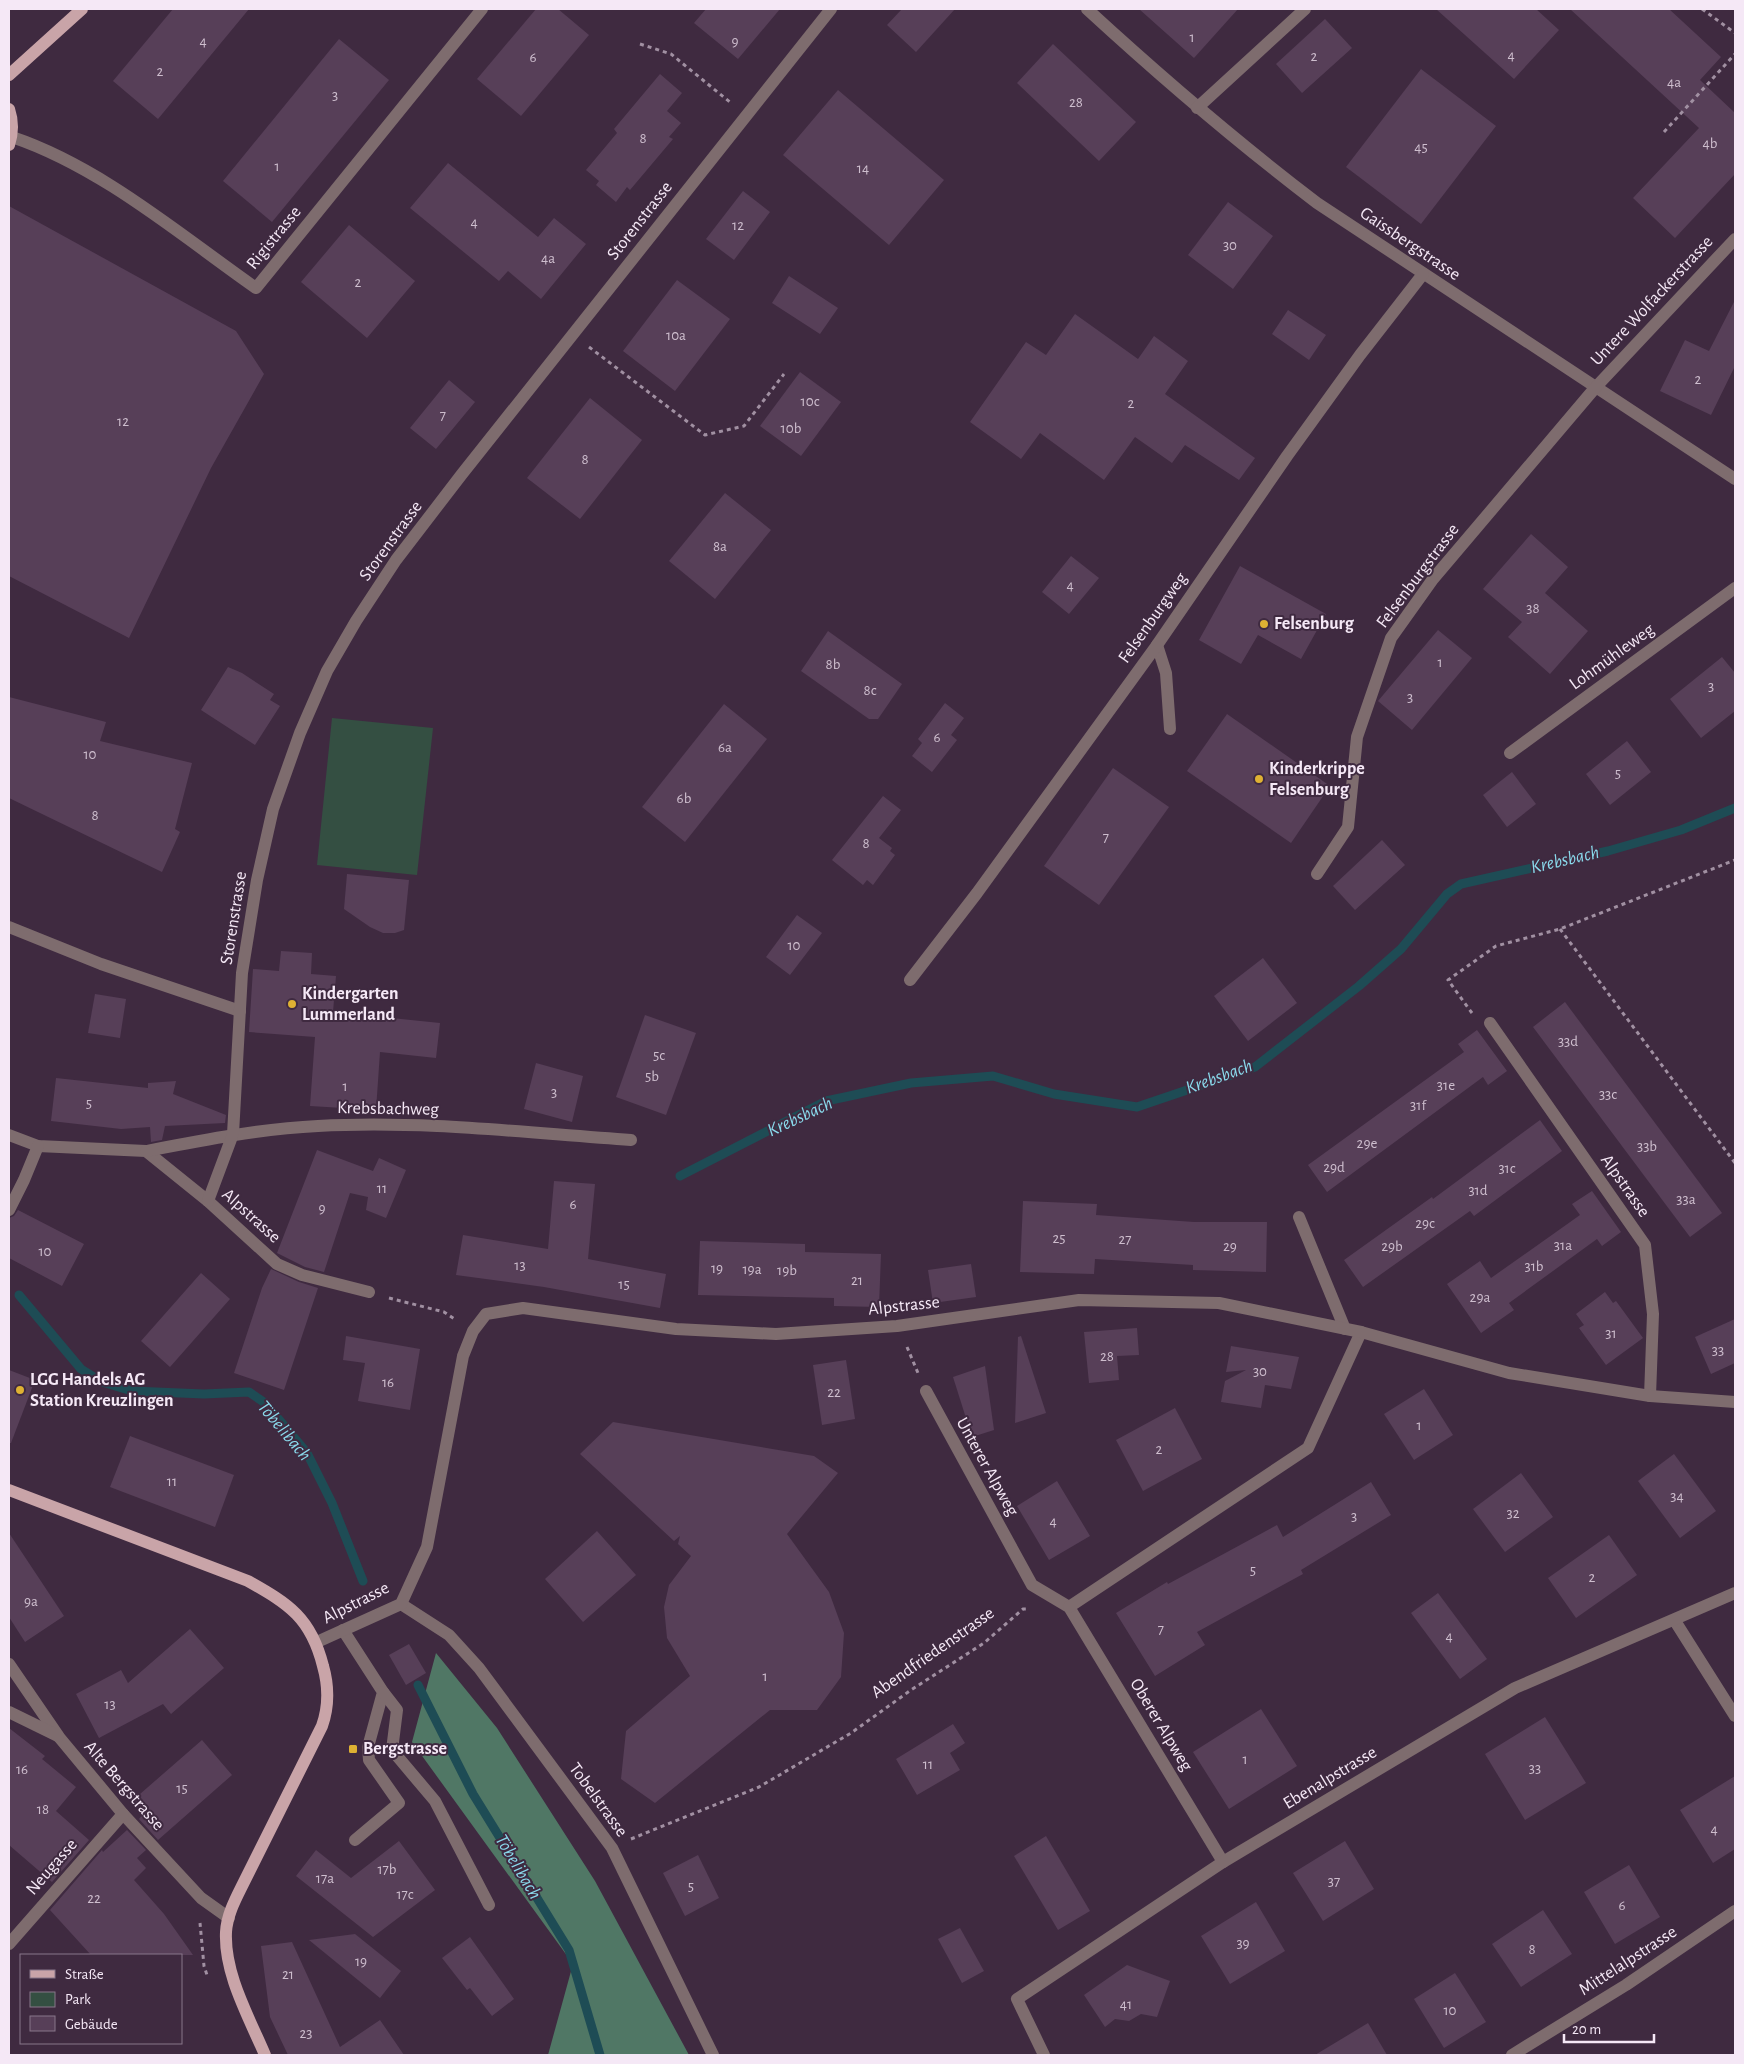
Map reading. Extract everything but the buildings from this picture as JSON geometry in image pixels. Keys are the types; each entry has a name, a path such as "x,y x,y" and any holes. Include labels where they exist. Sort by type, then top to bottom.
{"main road":[{"path":"9,75 82,9"},
{"path":"9,109 12,119 10,141"},
{"path":"9,1490 248,1581 278,1598 294,1612 306,1625 317,1642 327,1680 326,1712 322,1726 241,1888 229,1918 226,1932 231,1969 265,2055"}],"street":[{"name":"Rigistrasse","path":"10,141 61,157 106,183 256,288 482,9"},
{"name":"Storenstrasse","path":"208,1201 233,1134 242,973 257,880 273,809 300,733 327,671 356,621 396,560 831,9"},
{"name":"Gaissbergstrasse","path":"1087,9 1197,108 1256,157 1317,203 1735,479"},
{"path":"1197,108 1305,9"},
{"name":"Untere Wolfackerstrasse","path":"1595,388 1735,239"},
{"name":"Felsenburgweg","path":"910,980 962,913 1156,645 1360,355 1423,274"},
{"name":"Felsenburgstrasse","path":"1316,874 1348,827 1357,737 1391,638 1434,579 1595,388"},
{"name":"Lohmühleweg","path":"1510,753 1735,588"},
{"path":"1156,645 1166,673 1170,729"},
{"path":"9,927 100,964 240,1011"},
{"name":"Alpstrasse","path":"1490,1023 1645,1245 1653,1314 1650,1396"},
{"name":"Krebsbachweg","path":"146,1151 233,1134 318,1126 402,1124 631,1140"},
{"path":"9,1135 38,1146 146,1151"},
{"path":"9,1210 38,1146"},
{"name":"Alpstrasse","path":"146,1151 208,1201 277,1264 302,1275 369,1292"},
{"path":"1298,1217 1345,1329"},
{"name":"Alpstrasse","path":"317,1642 401,1604 427,1547 463,1356 472,1331 486,1314 523,1308 676,1329 776,1334 897,1326 1079,1300 1219,1303 1361,1332 1509,1373 1650,1396 1735,1402"},
{"path":"1069,1607 1308,1448 1361,1332"},
{"name":"Unterer Alpweg","path":"926,1391 1032,1585 1069,1607"},
{"name":"Ebenalpstrasse","path":"1044,2055 1017,1999 1223,1862 1515,1688 1675,1621 1735,1593"},
{"name":"Tobelstrasse","path":"401,1604 448,1635 479,1668 612,1848 713,2055"},
{"name":"Oberer Alpweg","path":"1069,1607 1223,1862"},
{"path":"1675,1621 1735,1716"},
{"path":"343,1630 382,1692 397,1710 392,1750 435,1801 489,1905"},
{"name":"Alte Bergstrasse","path":"9,1664 60,1737 123,1814 201,1898 229,1918"},
{"path":"355,1840 399,1803 369,1760 368,1747 382,1692"},
{"path":"9,1712 60,1737"},
{"name":"Neugasse","path":"9,1944 123,1814"},
{"name":"Mittelalpstrasse","path":"1512,2055 1626,1985 1735,1911"}],"path":[{"path":"1702,9 1735,33"},
{"path":"640,44 671,54 746,116"},
{"path":"1664,132 1735,54"},
{"path":"573,334 705,435 744,426 784,374"},
{"path":"1469,1009 1448,980 1496,946 1560,928 1735,860"},
{"path":"1560,928 1735,1163"},
{"path":"369,1292 444,1312 472,1331"},
{"path":"897,1326 926,1391"},
{"name":"Abendfriedenstrasse","path":"612,1848 682,1817 759,1787 851,1733 911,1690 984,1643 1023,1609 1032,1608"}],"green space":[{"path":"332,718 433,728 417,875 317,865"},
{"path":"436,1653 497,1728 595,1881 689,2055 548,2055 573,1964 412,1742"}],"waterway":[{"name":"Krebsbach","path":"680,1176 826,1101 911,1083 993,1076 1054,1094 1137,1107 1255,1067 1359,986 1401,949 1447,894 1461,884 1608,851 1681,830 1735,808"},
{"name":"Töbelibach","path":"19,1295 81,1369 102,1382 132,1391 204,1394 249,1392 265,1403 307,1453 332,1503 363,1581"},
{"name":"Töbelibach","path":"418,1685 473,1794 569,1950 600,2055"}],"place":[{"name":"Felsenburg","path":"1264,624"},
{"name":"Kinderkrippe Felsenburg","path":"1259,779"},
{"name":"Kindergarten Lummerland","path":"292,1004"},
{"name":"LGG Handels AG Station Kreuzlingen","path":"20,1390"},
{"name":"Bergstrasse","path":"353,1749"}]}
